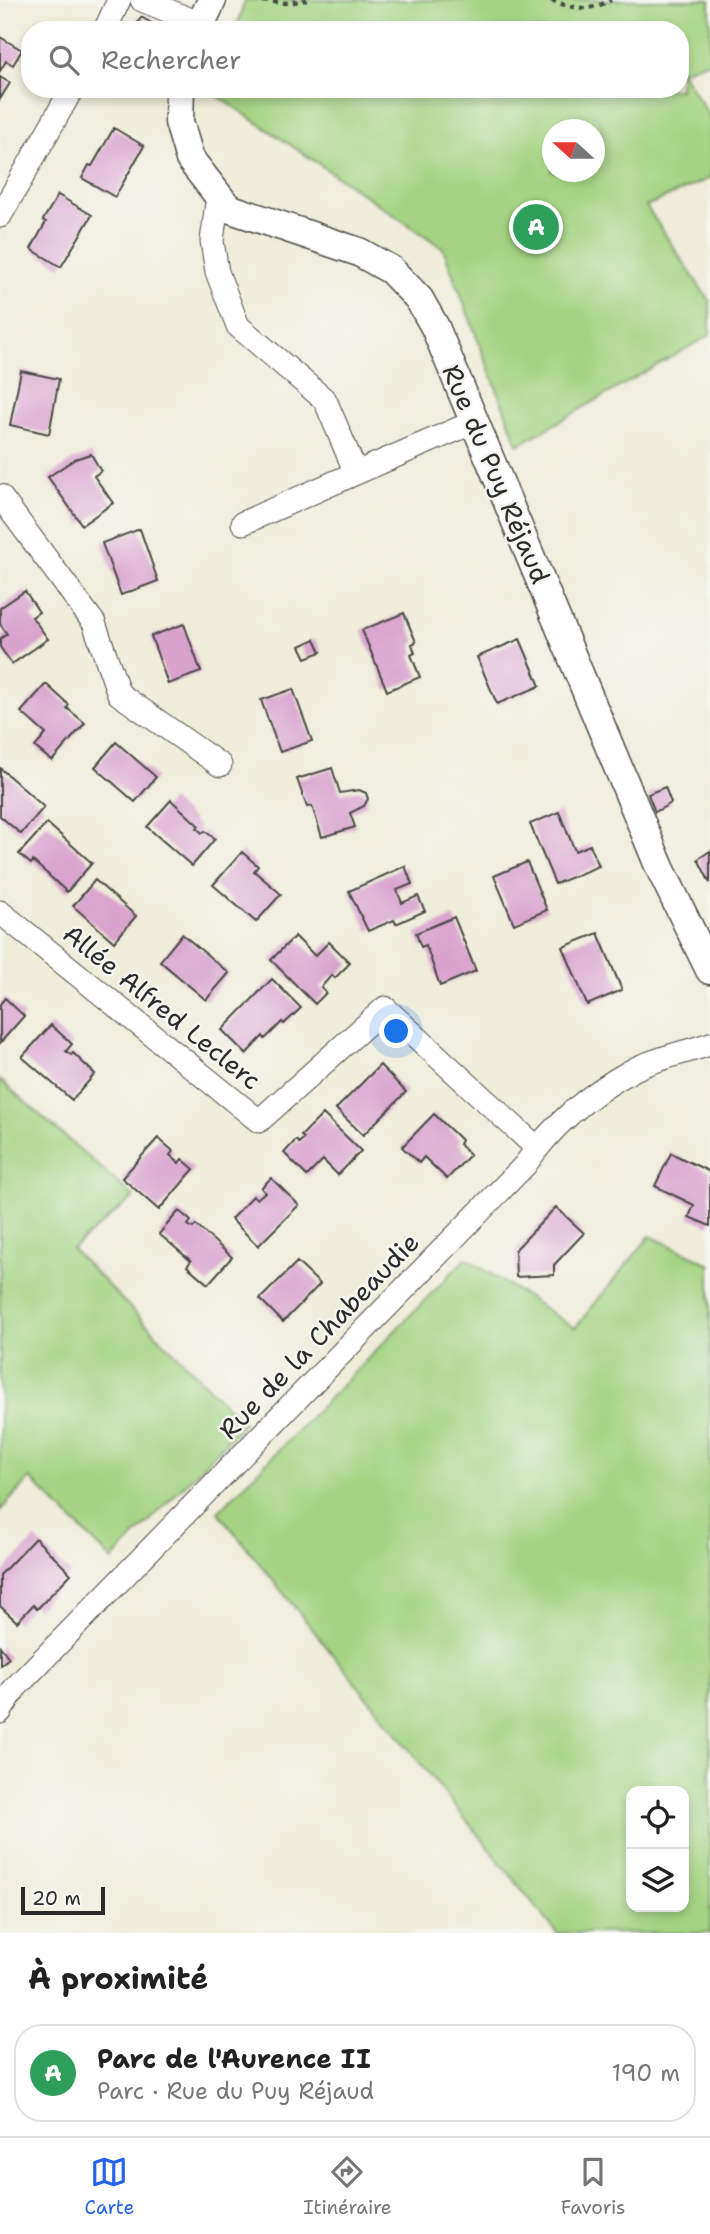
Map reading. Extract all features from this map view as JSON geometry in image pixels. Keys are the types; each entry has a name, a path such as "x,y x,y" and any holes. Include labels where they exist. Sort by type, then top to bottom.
{"street":[{"path":"109,21 119,0"},
{"path":"142,0 204,18"},
{"path":"0,216 67,98"},
{"name":"Rue du Puy Réjaud","path":"176,98 179,122 190,159 228,208 359,252 391,270 419,299 435,327 660,868 710,970"},
{"path":"218,195 212,241 216,272 238,326 325,400 356,473"},
{"path":"243,523 474,422"},
{"path":"0,496 94,623 119,694 220,765"},
{"name":"Allée Alfred Leclerc","path":"0,912 259,1121 385,1008 537,1148"},
{"name":"Rue de la Chabeaudie","path":"0,1712 15,1688 525,1165 572,1110 635,1069 710,1044"}],"path":[{"path":"253,0 285,3 307,0"},
{"path":"551,0 573,9 598,7 611,0"}],"green space":[{"path":"245,0 710,0 710,61 689,68 689,21 239,21"},
{"path":"689,84 710,117 710,178 646,206 710,302 710,335 518,445 443,248 221,98 689,98"},
{"path":"0,1080 134,1197 72,1249 244,1423 112,1560 30,1478 0,1511"},
{"path":"650,1236 710,1264 710,1933 557,1933 218,1512 466,1258 575,1328"}],"building":[{"path":"0,37 21,52 13,65 6,61 0,71"},
{"path":"0,77 10,83 0,99"},
{"path":"114,128 144,146 115,197 82,178"},
{"path":"58,195 92,215 61,267 31,249 46,222 43,220"},
{"path":"21,371 59,379 49,434 10,425"},
{"path":"91,454 101,471 94,476 113,503 82,525 48,477 75,459"},
{"path":"140,529 158,581 121,595 102,543"},
{"path":"25,591 39,612 32,617 48,639 12,664 0,647 0,639 7,634 0,624 0,608"},
{"path":"404,613 416,642 412,644 415,653 411,655 420,677 387,691 362,630"},
{"path":"184,624 201,672 168,684 151,636"},
{"path":"315,639 321,652 306,658 300,646"},
{"path":"520,639 540,686 497,704 477,657"},
{"path":"46,684 69,705 67,708 85,723 52,761 35,747 46,734 21,712"},
{"path":"293,689 312,741 280,752 261,700"},
{"path":"116,742 156,777 135,802 95,767"},
{"path":"0,768 44,807 21,834 0,816"},
{"path":"332,768 340,793 359,790 366,793 368,799 364,806 350,813 355,827 322,837 312,806 307,807 297,779"},
{"path":"665,787 671,803 655,812 648,794"},
{"path":"171,800 199,826 197,828 202,833 205,831 215,839 192,866 147,827"},
{"path":"559,812 575,851 590,845 599,866 555,884 530,824"},
{"path":"47,823 92,863 67,892 33,861 31,864 19,854"},
{"path":"710,851 710,883 698,859"},
{"path":"242,852 258,866 254,871 281,894 256,922 213,885"},
{"path":"527,862 547,910 514,924 494,876"},
{"path":"405,866 412,884 397,890 402,903 418,896 425,911 396,924 394,920 368,931 349,891"},
{"path":"95,880 136,916 114,942 73,906"},
{"path":"454,917 476,971 440,986 426,945 421,947 416,933"},
{"path":"598,933 622,990 587,1005 563,947"},
{"path":"182,934 229,973 206,1000 160,961"},
{"path":"295,936 315,956 329,942 350,963 335,978 332,975 321,987 326,993 315,1004 271,960"},
{"path":"272,979 301,1008 265,1039 263,1036 246,1054 222,1030"},
{"path":"5,998 24,1016 0,1043 0,1004"},
{"path":"51,1025 72,1044 66,1051 71,1055 73,1053 95,1074 72,1100 22,1057"},
{"path":"380,1065 406,1092 363,1135 336,1109"},
{"path":"323,1114 361,1151 338,1175 323,1160 307,1176 284,1153 296,1140 299,1143 304,1138 301,1136"},
{"path":"434,1114 461,1140 459,1144 470,1155 447,1179 424,1157 419,1163 402,1147"},
{"path":"158,1138 173,1151 170,1155 179,1163 182,1159 194,1169 159,1210 122,1178"},
{"path":"671,1153 710,1172 710,1226 689,1217 694,1205 655,1186"},
{"path":"271,1178 299,1205 258,1246 231,1219 253,1196 257,1199 265,1192 261,1188"},
{"path":"556,1207 584,1233 554,1265 554,1275 516,1277 515,1250"},
{"path":"179,1211 191,1221 188,1225 193,1228 196,1225 232,1257 208,1284 187,1266 191,1261 159,1234"},
{"path":"297,1262 320,1284 283,1322 260,1299"},
{"path":"35,1538 71,1574 37,1609 33,1605 17,1622 0,1606 0,1575"},
{"path":"0,1646 9,1658 0,1665"}],"place":[{"name":"Parc de l'Aurence II","path":"536,227"}]}
